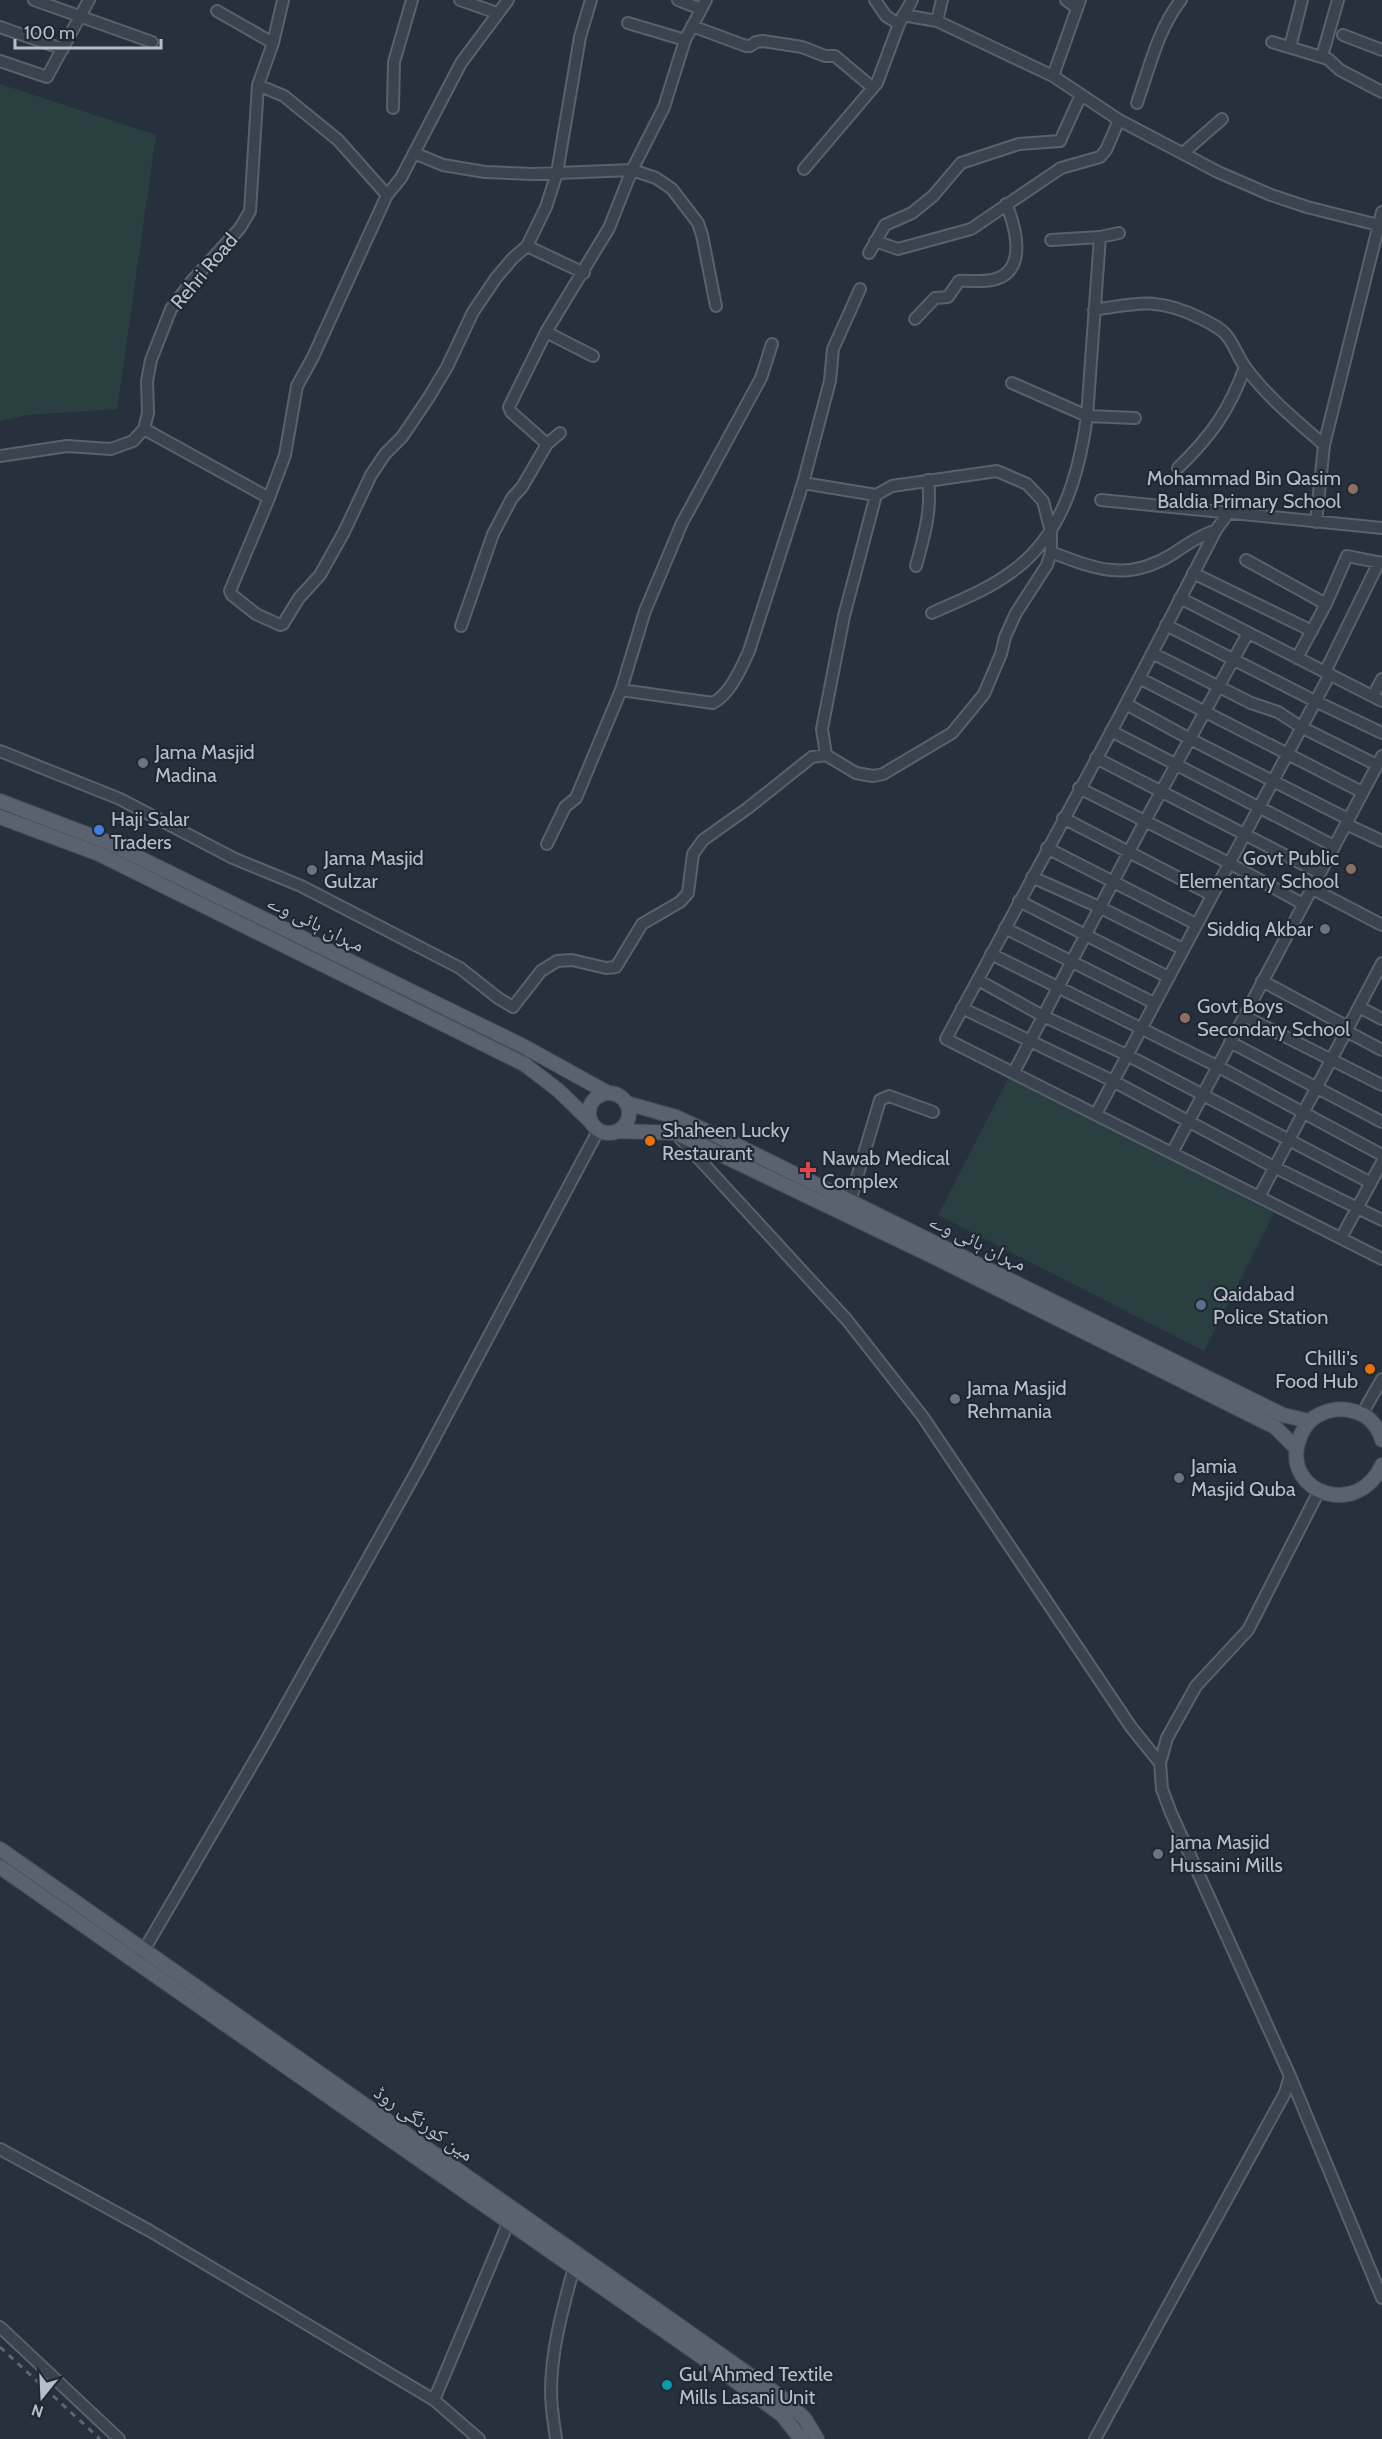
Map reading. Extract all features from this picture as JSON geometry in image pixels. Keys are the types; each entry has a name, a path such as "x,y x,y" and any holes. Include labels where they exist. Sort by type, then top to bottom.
{"main road":[{"name":"مہران ہائی وے","path":"0,801 105,841 523,1046 608,1093"},
{"path":"0,817 99,854 524,1064 558,1090 594,1126 610,1133 618,1131 676,1133 930,1255 1275,1427 1296,1449"},
{"path":"594,1126 590,1106 594,1099 608,1093 621,1098 626,1103 628,1118 618,1131"},
{"name":"مہران ہائی وے","path":"626,1103 676,1117 1283,1415 1310,1421"},
{"path":"1382,1440 1373,1423 1362,1414 1344,1408 1326,1411 1310,1421 1300,1434 1296,1449 1301,1473 1309,1483 1319,1491 1342,1496 1354,1494 1376,1484 1382,1465"},
{"name":"مین کورنگی روڈ","path":"0,1849 784,2398 805,2419 817,2439"},
{"name":"مین کورنگی روڈ","path":"0,1867 509,2221 782,2415 801,2439"}],"street":[{"path":"34,0 152,42"},
{"path":"0,61 47,77 89,0"},
{"name":"Rehri Road","path":"144,429 148,413 147,381 151,360 171,309 191,282 240,228 250,211 258,85 273,43 283,0"},
{"path":"393,108 394,62 412,0"},
{"path":"460,0 497,13"},
{"path":"508,0 461,63 401,178 387,195 318,348 297,386 285,455 230,591 232,596 256,614 281,625 299,597 320,575 344,532 371,475 385,454 402,437 429,397 447,367 473,312 496,278 527,246 546,207 557,173 580,37 591,0"},
{"path":"548,444 509,410 546,332 584,273 609,228 632,170 664,107 685,40 704,4 678,0"},
{"path":"875,0 886,16 901,20 937,21 1053,76 1119,120 1271,195 1380,226"},
{"path":"804,169 880,78 901,20 912,0"},
{"path":"937,21 942,0"},
{"path":"1053,76 1078,4 1066,0"},
{"path":"1137,103 1164,29 1182,0"},
{"path":"1290,47 1302,0"},
{"path":"1322,56 1338,0"},
{"path":"217,11 273,43"},
{"path":"627,22 685,40"},
{"path":"692,26 746,46 753,46 756,42 763,41 802,47 825,56 835,56 873,88"},
{"path":"0,27 63,49"},
{"path":"1343,34 1382,50"},
{"path":"1272,42 1322,56 1349,75 1382,92"},
{"path":"258,85 284,96 338,140 387,195"},
{"path":"869,253 885,225 912,213 933,196 961,163 1019,144 1060,141 1081,95"},
{"path":"1183,153 1222,118"},
{"path":"875,241 898,249 971,229 1061,168 1100,157 1106,150 1119,120"},
{"path":"414,153 455,168 485,172 557,173 632,170 656,178 666,184 698,223 716,306"},
{"path":"915,319 935,298 948,297 959,281 996,279 1009,271 1015,257 1017,236 1014,221 1006,204"},
{"path":"1316,522 1324,445 1382,212"},
{"path":"1051,240 1100,237 1119,233"},
{"path":"932,613 1010,573 1051,532 1068,498 1087,416 1100,237"},
{"path":"527,246 584,273"},
{"path":"621,690 713,703 719,699 739,672 749,651 802,483 830,381 833,349 860,289"},
{"path":"1094,310 1143,302 1156,303 1186,312 1216,327 1226,334 1245,367 1277,402 1324,445"},
{"path":"546,332 592,356"},
{"path":"547,844 565,807 576,798 621,690 645,611 682,523 761,378 772,344"},
{"path":"1178,468 1214,430 1239,384 1245,367"},
{"path":"1012,383 1087,416 1135,418"},
{"path":"0,456 67,446 111,449 133,441 144,429 269,498"},
{"path":"461,626 493,534 512,498 522,487 548,444 560,433"},
{"path":"0,751 120,799 233,858 301,886 460,968 513,1007 541,971 557,961 572,960 606,968 616,967 642,924 680,902 688,893 693,854 703,840 748,808 812,757 826,755 856,773 873,776 883,774 952,733 984,694 1016,613 1047,565 1051,552 1051,532 1043,501 1027,484 997,471 892,486 876,495 802,483"},
{"path":"916,566 928,522 930,500 928,480"},
{"path":"826,755 822,729 844,616 876,495"},
{"path":"1101,500 1382,528"},
{"path":"1229,512 1216,530 1126,704 946,1039 1382,1259"},
{"path":"1051,552 1099,569 1130,571 1157,562 1198,536 1216,530"},
{"path":"1095,1114 1315,701 1381,562 1347,556 1326,604 1297,658"},
{"path":"1246,560 1326,604"},
{"path":"1193,573 1312,631"},
{"path":"1180,598 1378,699 1382,679"},
{"path":"1166,625 1382,733"},
{"path":"1014,1072 1113,880 1248,633"},
{"path":"1152,652 1251,703 1278,712 1301,727 1379,765 1362,792 1172,1153"},
{"path":"1139,678 1362,792"},
{"path":"1126,704 1382,841"},
{"path":"1111,731 1334,846"},
{"path":"1096,758 1320,873"},
{"path":"1080,788 1229,863 1303,904"},
{"path":"1063,818 1212,895"},
{"path":"1047,848 1196,924"},
{"path":"1032,877 1183,949"},
{"path":"1311,888 1382,925"},
{"path":"1019,901 1168,977"},
{"path":"1005,928 1154,1003"},
{"path":"991,954 1217,1066 1382,1155"},
{"path":"1259,1197 1359,1007 1377,984 1382,963"},
{"path":"978,980 1043,1016 1126,1055 1375,1182"},
{"path":"1262,981 1382,1050"},
{"path":"1359,1007 1382,1019"},
{"path":"962,1008 1113,1081 1275,1167 1382,1220"},
{"path":"1244,1016 1382,1085"},
{"path":"1230,1042 1382,1122"},
{"path":"850,1201 880,1100 889,1096 933,1112"},
{"path":"136,1962 263,1746 418,1469 594,1126"},
{"path":"676,1133 847,1320 923,1417 1131,1727 1160,1763"},
{"path":"1341,1238 1375,1182 1382,1162"},
{"path":"1362,1414 1382,1379"},
{"path":"1319,1491 1248,1630 1196,1686 1167,1738 1160,1763 1162,1789 1290,2076 1382,2298"},
{"path":"1095,2439 1285,2093 1290,2076"},
{"path":"0,2149 160,2237 434,2400 479,2439"},
{"path":"434,2400 509,2221"},
{"path":"556,2439 551,2394 552,2366 558,2327 574,2267"},
{"path":"0,2327 119,2439"}],"green space":[{"path":"0,84 156,135 117,409 27,415 0,421"},
{"path":"1009,1077 1274,1213 1204,1351 938,1215"}],"railway":[{"path":"0,2347 100,2439"}],"place":[{"name":"Mohammad Bin Qasim Baldia Primary School","path":"1353,489"},
{"name":"Jama Masjid Madina","path":"143,763"},
{"name":"Haji Salar Traders","path":"99,830"},
{"name":"Govt Public Elementary School","path":"1351,869"},
{"name":"Jama Masjid Gulzar","path":"312,870"},
{"name":"Siddiq Akbar","path":"1325,929"},
{"name":"Govt Boys Secondary School","path":"1185,1018"},
{"name":"Shaheen Lucky Restaurant","path":"650,1141"},
{"name":"Nawab Medical Complex","path":"808,1170"},
{"name":"Qaidabad Police Station","path":"1201,1305"},
{"name":"Chilli's Food Hub","path":"1370,1369"},
{"name":"Jama Masjid Rehmania","path":"955,1399"},
{"name":"Jamia Masjid Quba","path":"1179,1478"},
{"name":"Jama Masjid Hussaini Mills","path":"1158,1854"},
{"name":"Gul Ahmed Textile Mills Lasani Unit","path":"667,2385"}]}
